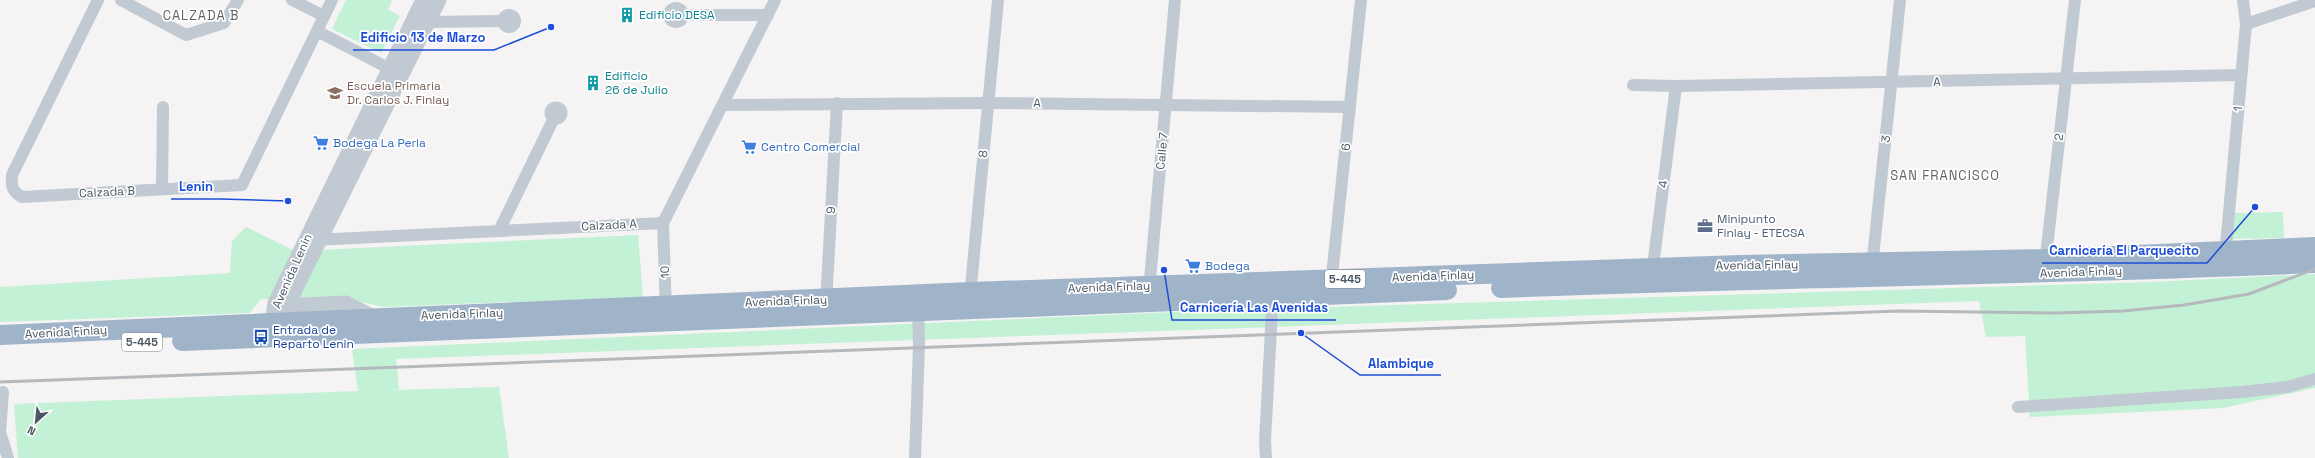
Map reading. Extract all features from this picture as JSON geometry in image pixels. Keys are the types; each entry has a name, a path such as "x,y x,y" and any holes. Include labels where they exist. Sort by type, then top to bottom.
{"highway":[{"name":"Avenida Finlay","path":"2225,259 2315,248"},
{"name":"Avenida Finlay","path":"0,349 282,318 666,314 1652,275 1871,271 2225,259 2315,262"},
{"name":"Avenida Finlay","path":"0,335 282,318 666,314"}],"street":[{"name":"Calzada B","path":"98,0 12,175 11,186 15,193 22,198 242,184 332,0"},
{"path":"121,0 186,35 224,23 238,0"},
{"path":"292,0 324,16"},
{"name":"Avenida Lenin","path":"282,318 321,239 396,72 423,0"},
{"name":"Avenida Lenin","path":"282,318 306,240 396,72 428,22 439,0"},
{"path":"663,223 776,0"},
{"name":"8","path":"970,301 987,103 998,0"},
{"name":"Calle 7","path":"1149,294 1175,0"},
{"name":"6","path":"1331,287 1360,0"},
{"name":"3","path":"1871,271 1900,0"},
{"name":"2","path":"2045,266 2075,0"},
{"name":"1","path":"2225,259 2246,24 2243,0"},
{"path":"2246,24 2315,1"},
{"path":"684,15 768,15"},
{"path":"428,22 502,21"},
{"path":"317,31 396,72"},
{"name":"A","path":"1633,85 1676,86 1892,83 2241,75"},
{"name":"4","path":"1652,275 1676,86"},
{"name":"9","path":"825,308 837,103"},
{"name":"A","path":"723,105 987,103 1350,107"},
{"path":"162,189 163,107"},
{"path":"499,231 554,118"},
{"name":"Calzada A","path":"306,240 663,223"},
{"name":"10","path":"663,223 666,314"},
{"path":"1266,458 1265,441 1274,289"},
{"path":"915,458 918,303"},
{"path":"2018,407 2241,392 2287,387 2315,379"},
{"path":"4,392 0,432 8,458"}],"green space":[{"path":"346,0 392,0 388,10 400,16 381,53 332,29"},
{"path":"2283,212 2284,238 2231,239 2234,213"},
{"path":"246,227 295,251 638,235 643,297 383,307 348,299 261,299 250,313 0,322 0,287 230,273 232,241"},
{"path":"2315,274 2315,388 2223,408 2030,417 2025,336 1986,337 1979,301 396,359 399,389 393,390 499,387 509,458 18,458 14,404 358,391 352,349 1196,311 2151,282"}],"railway":[{"path":"0,382 1899,311 2056,313 2123,311 2184,305 2249,294 2315,269"}],"place":[{"name":"Edificio DESA","path":"627,15"},
{"name":"Edificio 13 de Marzo","path":"551,27"},
{"name":"Edificio 26 de Julio","path":"593,83"},
{"name":"Escuela Primaria Dr. Carlos J. Finlay","path":"335,93"},
{"name":"Bodega La Perla","path":"321,143"},
{"name":"Centro Comercial","path":"749,147"},
{"name":"Lenin","path":"288,201"},
{"name":"Carnicería El Parquecito","path":"2255,207"},
{"name":"Minipunto Finlay - ETECSA","path":"1705,226"},
{"name":"Bodega","path":"1193,266"},
{"name":"Carnicería Las Avenidas","path":"1164,270"},
{"name":"Alambique","path":"1301,333"},
{"name":"Entrada de Reparto Lenin","path":"261,337"}],"district":[{"name":"CALZADA B","path":"201,15"},
{"name":"SAN FRANCISCO","path":"1945,175"}]}
